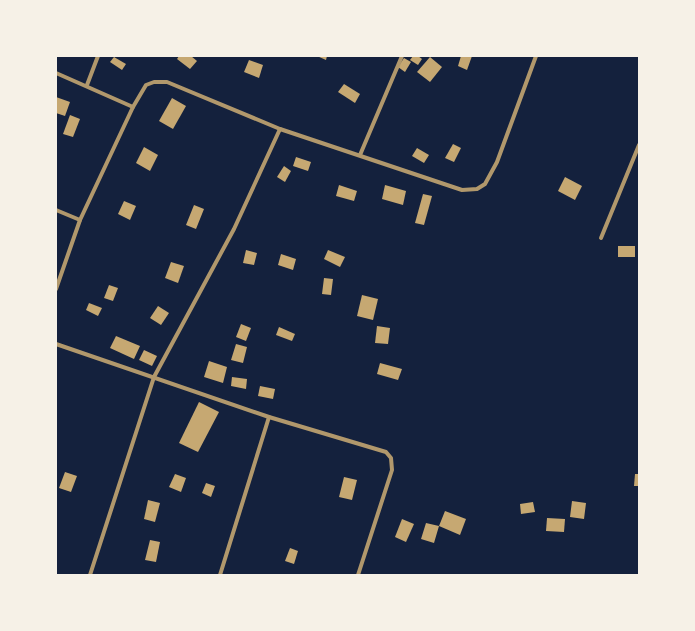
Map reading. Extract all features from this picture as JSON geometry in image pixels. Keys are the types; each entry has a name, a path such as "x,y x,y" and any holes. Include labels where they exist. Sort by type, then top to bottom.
{"street":[{"path":"87,85 98,56"},
{"path":"360,155 402,56"},
{"path":"56,289 80,220 146,85 154,82 167,82 280,129 462,190 477,189 486,184 497,162 536,56"},
{"path":"56,72 134,107"},
{"path":"90,575 154,377 234,229 280,129"},
{"path":"601,238 639,145"},
{"path":"56,210 80,220"},
{"path":"56,344 269,417 386,452 391,458 392,470 358,575"},
{"path":"220,575 269,417"}],"building":[{"path":"179,56 191,56 197,61 190,69 177,59"},
{"path":"317,56 327,56 326,60"},
{"path":"413,56 418,56 422,59 418,65 410,60"},
{"path":"461,56 472,56 467,70 458,66"},
{"path":"114,57 126,64 122,70 110,62"},
{"path":"430,57 442,67 430,82 417,72"},
{"path":"404,58 411,62 405,72 398,67"},
{"path":"249,60 263,65 259,78 244,72"},
{"path":"344,84 360,94 355,103 338,92"},
{"path":"56,97 70,102 65,116 56,113"},
{"path":"172,98 186,106 173,129 159,121"},
{"path":"70,115 80,119 73,137 63,134"},
{"path":"453,144 461,148 454,162 445,158"},
{"path":"144,147 158,155 150,171 136,163"},
{"path":"417,148 429,155 424,163 412,156"},
{"path":"296,157 311,162 308,171 293,166"},
{"path":"284,166 291,171 285,182 277,177"},
{"path":"565,177 582,186 575,200 558,191"},
{"path":"339,185 357,191 354,201 336,196"},
{"path":"385,185 406,191 403,205 382,199"},
{"path":"423,194 432,196 424,225 415,223"},
{"path":"124,201 136,206 130,220 118,214"},
{"path":"194,205 204,209 196,229 186,225"},
{"path":"618,246 635,246 635,257 618,257"},
{"path":"246,250 257,253 254,265 243,263"},
{"path":"328,250 345,257 340,267 324,259"},
{"path":"281,254 296,259 293,270 278,265"},
{"path":"171,262 184,266 178,283 165,278"},
{"path":"324,278 333,279 331,295 322,294"},
{"path":"109,285 118,288 113,301 104,298"},
{"path":"362,295 378,299 373,320 357,316"},
{"path":"89,303 102,308 98,316 86,310"},
{"path":"158,306 169,313 161,325 150,318"},
{"path":"241,324 251,328 246,341 236,337"},
{"path":"377,326 390,328 388,344 375,343"},
{"path":"279,327 295,334 292,341 276,335"},
{"path":"116,336 140,346 134,359 110,348"},
{"path":"236,344 247,347 243,363 231,360"},
{"path":"144,350 157,356 152,366 139,360"},
{"path":"209,361 227,367 223,383 204,377"},
{"path":"380,363 402,369 398,380 377,374"},
{"path":"232,377 247,379 246,389 231,386"},
{"path":"260,386 275,389 273,399 258,396"},
{"path":"199,402 219,412 198,452 179,443"},
{"path":"65,472 77,476 71,492 59,488"},
{"path":"175,474 186,478 181,492 169,487"},
{"path":"635,474 639,474 639,486 634,486"},
{"path":"344,477 357,480 352,500 339,497"},
{"path":"206,483 215,486 211,497 202,493"},
{"path":"148,500 160,503 155,522 144,519"},
{"path":"572,501 586,503 584,519 570,517"},
{"path":"533,502 535,512 521,514 520,504"},
{"path":"445,511 466,519 460,535 439,526"},
{"path":"547,518 565,519 564,532 546,531"},
{"path":"402,519 414,524 406,542 395,537"},
{"path":"426,523 439,526 434,543 421,539"},
{"path":"150,540 160,542 156,562 145,560"},
{"path":"290,548 298,551 294,564 285,561"}]}
